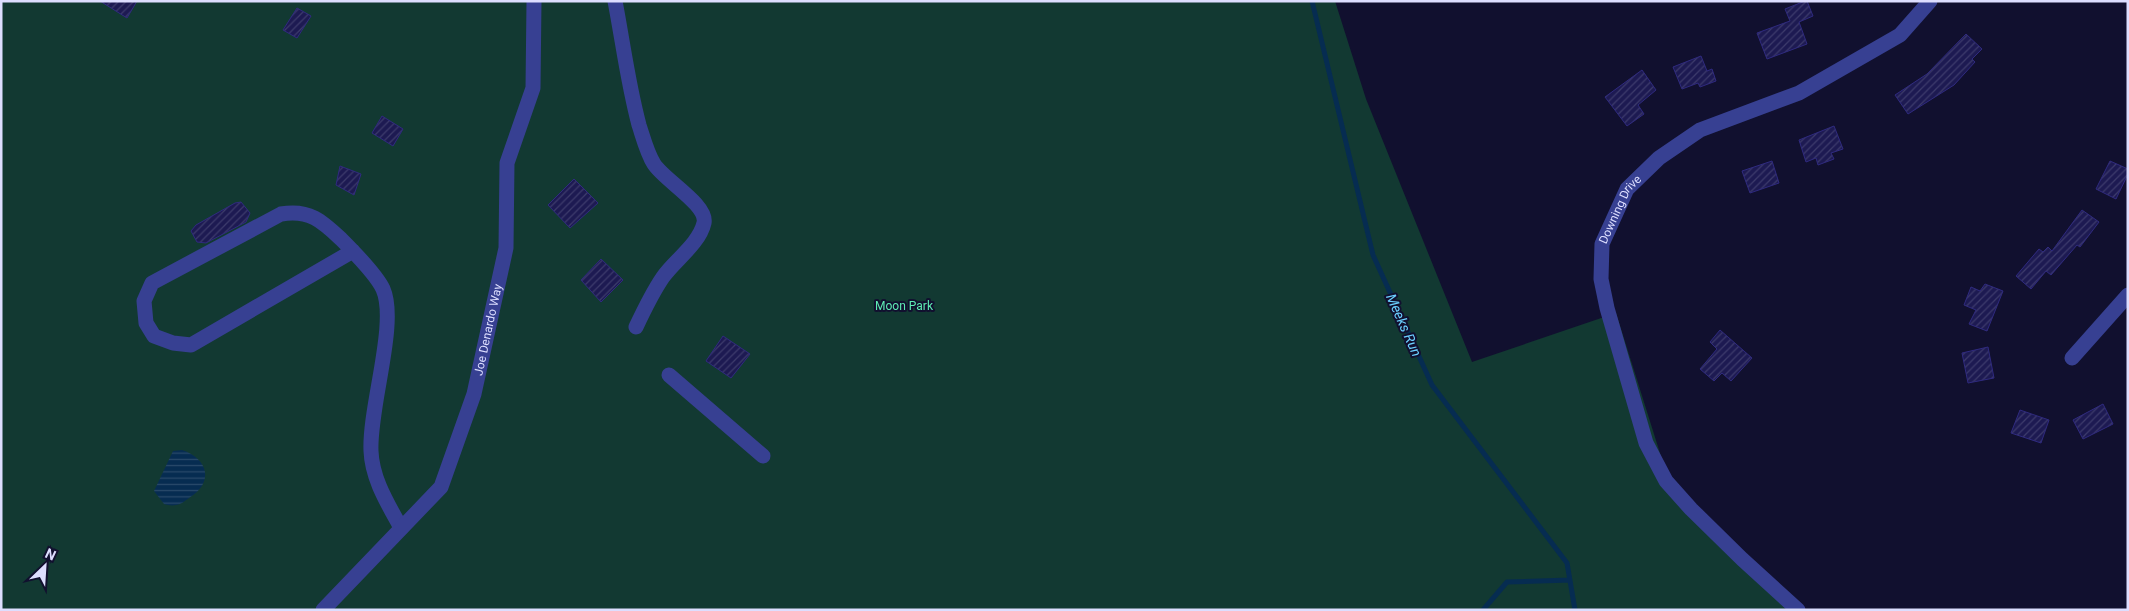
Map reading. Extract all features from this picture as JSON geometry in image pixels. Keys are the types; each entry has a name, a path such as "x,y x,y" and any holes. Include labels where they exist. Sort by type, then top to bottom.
{"street":[{"name":"Joe Denardo Way","path":"323,610 442,487 474,394 506,248 507,163 534,88 534,1"},
{"path":"615,1 631,96 644,141 654,164 696,204 703,212 705,221 701,232 664,275 651,294 636,327"},
{"name":"Downing Drive","path":"1798,610 1742,560 1666,481 1646,443 1607,308 1602,279 1602,244 1627,189 1659,158 1700,130 1799,92 1900,35 1930,1"},
{"path":"353,251 191,345 173,343 154,336 146,324 144,301 152,283 282,214 296,212 310,215 326,225 353,251 382,288 388,305 386,332 371,422 371,453 377,480 401,528"},
{"path":"2072,358 2128,294"},
{"path":"669,374 763,456"}],"green space":[{"name":"Moon Park","path":"1,1 1335,1 1366,99 1472,362 1616,313 1675,501 1806,610 1,610"}],"water":[{"path":"182,450 198,459 203,465 205,479 197,492 182,503 178,505 164,504 154,491 173,451"}],"building":[{"path":"100,1 137,1 127,18"},
{"path":"1807,1 1813,16 1799,22 1807,44 1767,59 1757,33 1790,21 1785,9"},
{"path":"297,8 311,16 297,38 283,30"},
{"path":"1966,34 1982,49 1972,59 1975,62 1954,85 1908,114 1895,95 1927,74"},
{"path":"1701,56 1707,71 1712,69 1716,81 1700,87 1698,83 1682,89 1673,67"},
{"path":"1642,70 1656,90 1638,105 1644,114 1627,126 1605,97"},
{"path":"382,116 403,129 393,146 372,133"},
{"path":"1834,126 1843,149 1831,153 1834,159 1818,165 1816,158 1806,162 1799,140"},
{"path":"1772,161 1779,183 1750,193 1742,171"},
{"path":"2110,161 2128,169 2128,174 2116,199 2096,189"},
{"path":"340,166 361,174 354,195 336,185"},
{"path":"574,179 598,203 570,228 548,205"},
{"path":"241,202 250,213 246,222 206,243 197,242 191,231 196,225 235,203"},
{"path":"2082,210 2099,222 2080,247 2077,245 2051,275 2046,271 2031,289 2016,276 2039,249 2043,252 2048,247 2052,251"},
{"path":"601,259 623,280 601,302 581,280"},
{"path":"1985,284 2003,291 1987,331 1969,324 1976,310 1964,305 1971,287 1980,291"},
{"path":"1720,330 1752,358 1731,381 1722,373 1714,381 1700,369 1717,349 1710,342"},
{"path":"723,336 750,354 731,378 706,361"},
{"path":"1988,347 1994,378 1968,383 1962,353"},
{"path":"2103,404 2113,424 2083,439 2073,420"},
{"path":"2020,410 2049,420 2041,443 2011,433"}],"waterway":[{"name":"Meeks Run","path":"1312,1 1373,255 1432,385 1567,563 1575,610"},
{"path":"1483,610 1507,582 1570,580"}]}
